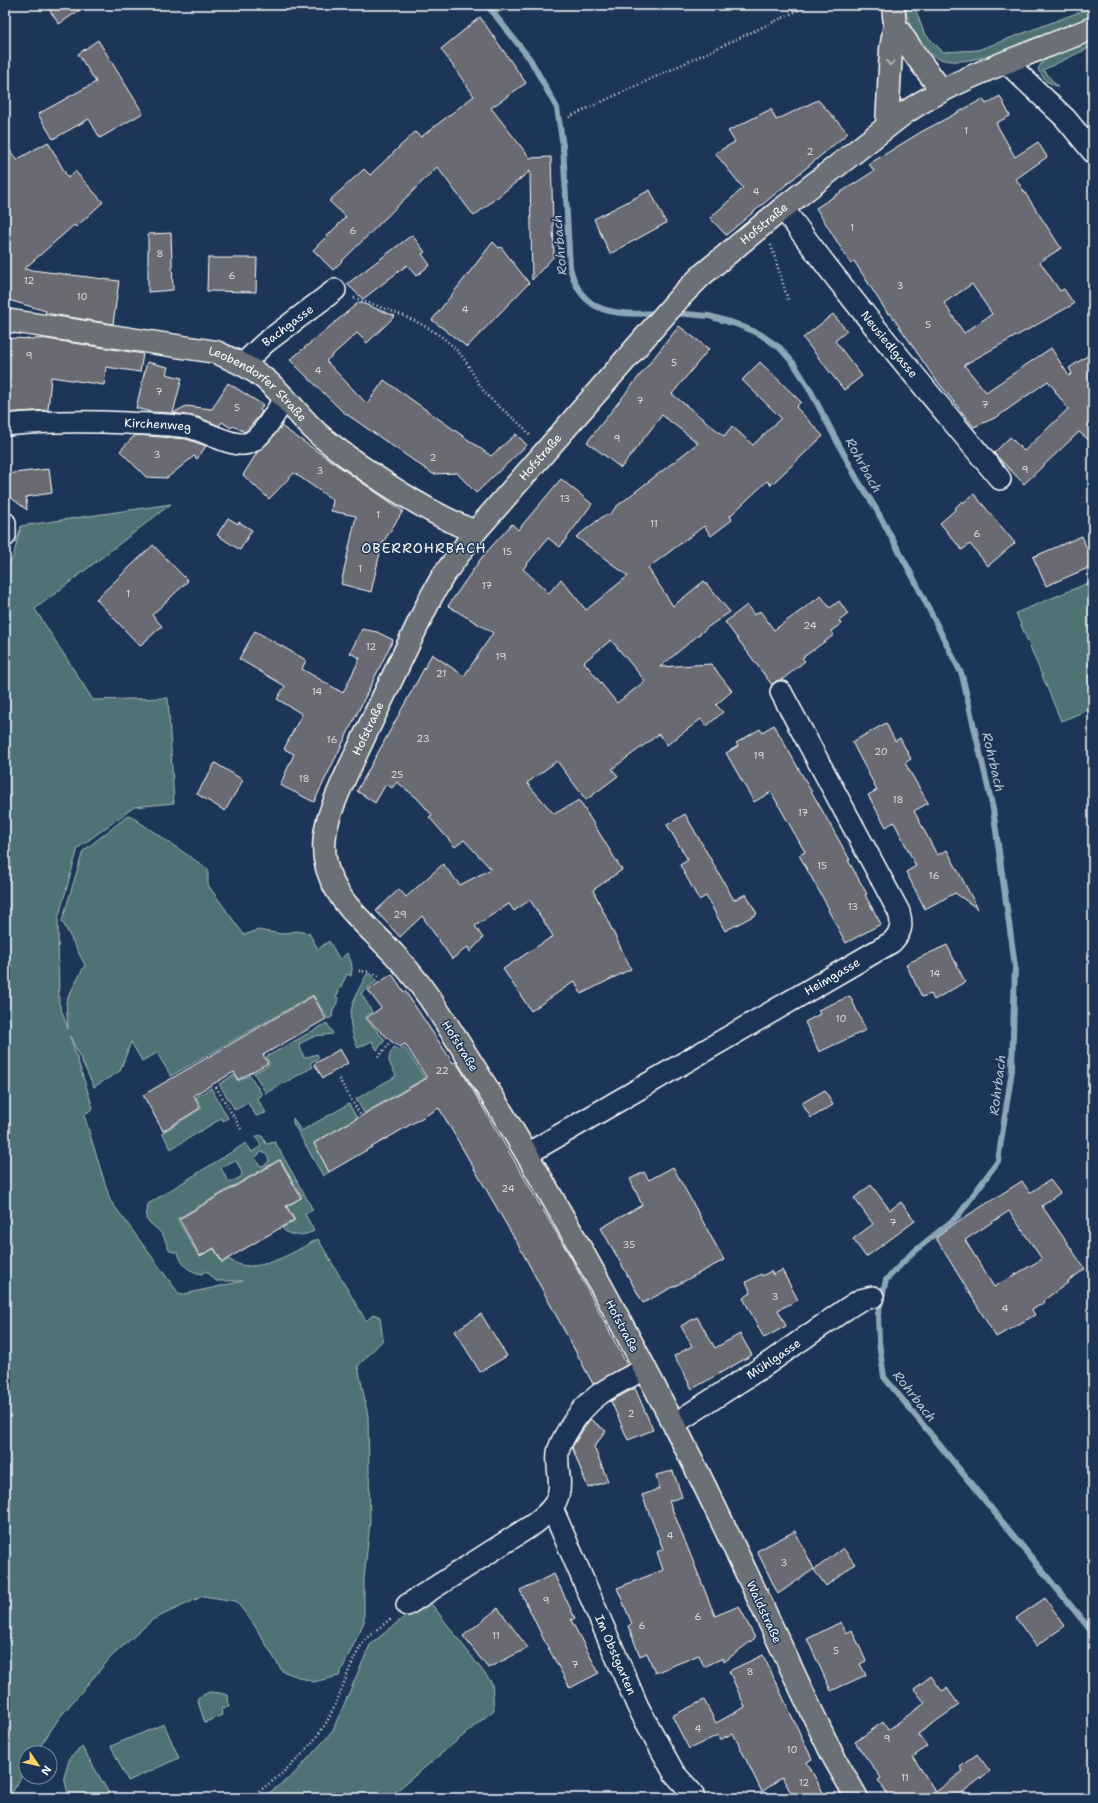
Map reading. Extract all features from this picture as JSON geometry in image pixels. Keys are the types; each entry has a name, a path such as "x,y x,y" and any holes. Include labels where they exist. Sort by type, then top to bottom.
{"main road":[{"path":"894,15 918,59 942,91"},
{"path":"887,125 894,15"},
{"name":"Hofstraße","path":"674,1424 646,1369 527,1154 461,1047 425,992 392,952 354,915 345,904 329,875 325,854 325,829 330,812 431,597 447,571 475,532 682,295 702,275 789,216 887,125 923,100 1006,62 1093,28"},
{"name":"Leobendorfer Straße","path":"5,320 216,352 243,364 266,379 322,437 377,478 429,511 448,521 475,532"},
{"name":"Waldstraße","path":"674,1424 833,1756 857,1798"}],"street":[{"path":"1006,62 1065,118 1093,152"},
{"name":"Neusiedlgasse","path":"789,216 862,311 1000,478"},
{"name":"Bachgasse","path":"243,364 265,343 335,290"},
{"name":"Kirchenweg","path":"5,425 57,421 176,426 205,431 227,441 239,444 248,443 256,438 285,398"},
{"path":"5,523 5,536"},
{"name":"Heimgasse","path":"527,1154 892,942 900,933 902,923 899,912 782,692"},
{"name":"Mühlgasse","path":"674,1424 767,1364 860,1300 873,1297"},
{"path":"407,1605 534,1524 552,1508 560,1493 558,1453 561,1444 572,1424 589,1401 599,1393 646,1369"},
{"name":"Im Obstgarten","path":"552,1508 638,1707 674,1773 693,1794"}],"path":[{"path":"569,117 810,5"},
{"path":"788,300 771,244 789,216"},
{"path":"335,290 420,324 448,342 471,368 485,394 529,434 543,455"},
{"path":"359,971 370,972 379,976"},
{"path":"378,1057 392,1042"},
{"path":"339,1079 360,1116"},
{"path":"216,1087 241,1129"},
{"path":"250,1798 300,1757 313,1742 337,1704 353,1662 364,1641 407,1605"}],"green space":[{"path":"491,5 514,5 497,13"},
{"path":"904,5 914,5 924,33 943,52 978,50 1093,7 1093,17 1016,47 973,59 955,61 940,59 926,50 912,29"},
{"path":"1093,38 1093,46 1043,70 1058,87 1046,81 1038,70 1046,59 1061,50"},
{"path":"171,504 35,609 93,700 168,698 174,803 134,807 78,848 58,919 59,1003 68,1029 66,1001 85,965 62,921 83,851 129,815 208,869 208,885 244,935 258,930 282,934 296,931 309,933 318,949 329,941 340,960 347,953 352,964 351,976 347,974 336,997 339,999 333,1010 332,1017 328,1019 313,995 171,1076 157,1053 142,1061 131,1042 120,1071 94,1087 70,1036 93,1108 84,1115 110,1200 180,1295 243,1281 216,1281 206,1271 201,1274 186,1267 178,1253 170,1251 161,1233 146,1219 148,1204 246,1143 252,1152 261,1146 256,1137 260,1135 263,1137 266,1144 275,1142 313,1210 305,1214 314,1231 306,1234 293,1235 282,1228 295,1220 287,1207 302,1197 280,1159 177,1219 199,1256 214,1249 222,1263 229,1259 239,1264 250,1266 262,1265 286,1256 318,1239 366,1321 374,1314 380,1317 383,1340 358,1366 368,1416 370,1522 364,1580 364,1622 339,1676 313,1682 282,1671 253,1623 236,1601 203,1596 152,1620 111,1657 59,1718 41,1745 18,1745 18,1783 9,1798 5,1798 5,572 13,557 21,526","holes":["261,1152 264,1153 269,1161 264,1166 259,1165 255,1158","233,1161 237,1162 242,1173 241,1177 231,1182 228,1181 221,1168"]},
{"path":"1093,581 1093,708 1061,721 1016,613"},
{"path":"367,974 373,976 377,981 361,993 372,1012 365,1017 385,1040 377,1050 372,1041 358,1048 351,1027 350,1019 353,1002"},
{"path":"327,1023 333,1034 315,1036 299,1044 304,1058 317,1054 319,1058 310,1063 313,1067 266,1093 254,1073 270,1064 266,1057"},
{"path":"394,1047 399,1050 404,1047 425,1078 364,1113 356,1099 396,1076 389,1062 391,1052"},
{"path":"234,1075 238,1081 250,1075 262,1095 257,1098 266,1113 256,1116 248,1103 235,1110 219,1084"},
{"path":"211,1088 228,1118 223,1121 222,1118 171,1149 162,1133 202,1108 196,1097"},
{"path":"349,1104 357,1118 314,1143 329,1172 323,1176 293,1123 293,1118 301,1131"},
{"path":"427,1598 492,1683 494,1710 388,1798 262,1798 293,1775 332,1732 370,1645"},
{"path":"209,1692 228,1695 229,1707 221,1708 222,1715 205,1723 197,1699"},
{"path":"164,1724 179,1758 128,1781 111,1746"},
{"path":"82,1747 112,1798 69,1798 64,1777 70,1757"}],"building":[{"path":"46,5 87,5 59,24"},
{"path":"480,17 526,83 491,108 530,158 551,157 554,256 532,280 530,171 474,216 437,167 333,270 313,250 346,217 329,201 364,169 370,175 415,132 421,137 474,96 441,49"},
{"path":"98,40 143,113 100,138 89,119 53,139 38,114 96,82 78,54"},
{"path":"1000,96 1010,116 996,123 1015,157 1038,142 1047,157 1016,179 1061,248 1040,262 1060,291 1064,289 1074,304 964,365 986,392 1051,348 1069,376 1072,373 1069,368 1093,352 1093,443 1079,432 1024,484 994,453 1010,437 1024,451 1068,409 1055,391 1056,390 1048,381 997,417 974,427 933,376 890,313 888,314 854,261 851,264 816,208 874,171 869,164 921,132 983,99 986,104","holes":["972,284 992,314 964,333 944,303"]},
{"path":"818,100 848,133 726,235 710,218 743,188 715,153 735,142 728,131 771,109 776,120"},
{"path":"5,142 16,160 48,142 68,178 75,171 103,202 76,227 74,225 24,269 119,281 113,324 45,313 46,311 5,299"},
{"path":"650,190 666,223 610,254 594,219"},
{"path":"171,233 173,290 148,292 148,234"},
{"path":"412,235 425,252 422,254 430,265 416,276 407,265 363,299 347,284"},
{"path":"493,242 499,248 501,247 529,283 467,347 432,320"},
{"path":"208,258 257,258 256,292 207,291"},
{"path":"359,302 395,316 367,343 357,333 326,361 367,404 384,380 491,456 516,434 527,445 476,493 457,473 433,474 342,411 290,360"},
{"path":"833,314 847,331 835,341 862,376 844,390 803,338"},
{"path":"679,326 709,349 672,394 724,436 732,426 753,445 781,418 742,380 760,362 801,402 796,407 823,436 771,485 767,481 730,516 732,520 711,536 704,526 648,568 673,606 704,581 730,612 708,627 660,667 711,664 732,691 716,705 723,712 707,726 701,719 667,745 659,734 612,769 618,776 586,800 557,761 527,783 554,814 579,800 622,870 593,890 631,969 581,994 575,981 531,1011 503,969 553,936 530,900 514,911 509,904 475,926 483,938 470,952 468,947 452,959 422,916 400,937 376,911 399,889 406,897 443,864 460,885 491,869 464,840 455,847 429,817 432,815 417,798 397,782 392,788 386,784 375,803 357,791 432,654 464,676 493,633 448,606 482,557 512,524 518,530 561,479 592,504 560,547 548,538 523,569 549,593 561,579 586,610 628,576 576,537 605,515 608,516 617,506 698,443 662,415 621,468 587,442","holes":["611,640 645,681 617,703 584,662"]},
{"path":"5,338 41,338 143,354 140,372 106,367 104,385 51,377 48,410 5,413"},
{"path":"147,362 168,367 166,374 182,378 173,413 151,412 136,408"},
{"path":"228,383 263,405 260,410 262,412 245,432 233,426 231,428 222,422 219,426 198,417 173,413 186,406 212,409"},
{"path":"281,426 403,511 382,544 371,592 341,584 356,516 331,511 333,500 294,473 269,499 243,475 258,451 268,443"},
{"path":"136,435 186,439 206,446 197,459 194,456 167,478 146,477 120,451"},
{"path":"49,469 52,493 26,497 27,510 5,493 5,479 13,473"},
{"path":"974,494 1015,543 988,566 970,544 962,550 940,523 955,510 961,502 964,502"},
{"path":"228,518 238,524 239,522 252,530 240,550 217,535"},
{"path":"1082,536 1093,566 1046,586 1033,557"},
{"path":"153,545 188,581 152,615 162,626 140,646 96,599"},
{"path":"821,596 830,608 839,601 848,614 839,621 841,624 831,631 834,635 802,658 805,661 783,679 776,681 772,685 725,622 747,605 754,615 760,611 774,630"},
{"path":"362,629 377,632 393,640 314,802 280,785 294,754 284,749 302,714 277,699 285,686 239,659 255,631 306,660 302,669 343,693 360,658 350,653"},
{"path":"886,723 895,741 900,738 911,759 905,763 928,803 914,811 937,855 947,850 978,909 955,893 925,909 906,872 916,866 894,822 886,827 868,795 877,790 852,742"},
{"path":"774,725 850,860 848,860 867,894 865,895 881,924 846,943 799,855 805,852 771,792 754,802 726,753 738,746 736,743 760,729 762,732"},
{"path":"215,763 243,780 225,811 197,794"},
{"path":"685,814 734,900 746,894 757,914 725,931 706,896 699,900 680,865 688,860 667,825"},
{"path":"947,945 965,982 934,1000 931,994 922,997 906,964"},
{"path":"392,974 453,1063 456,1062 461,1070 570,1256 627,1365 593,1384 520,1248 439,1108 329,1172 314,1143 427,1078 405,1044 400,1047 392,1042 366,1018 381,1008 368,990"},
{"path":"313,996 326,1019 263,1055 268,1063 238,1080 234,1072 194,1095 200,1108 163,1131 143,1095"},
{"path":"850,996 866,1030 819,1052 805,1022 820,1014 818,1010"},
{"path":"340,1049 348,1063 323,1078 314,1064"},
{"path":"825,1090 833,1105 811,1118 802,1103"},
{"path":"280,1160 301,1198 286,1206 294,1220 222,1262 214,1248 200,1256 179,1219"},
{"path":"673,1167 724,1260 643,1303 601,1228 642,1205 630,1179 644,1172 649,1180"},
{"path":"1050,1180 1060,1193 1042,1206 1085,1269 1044,1300 1045,1302 1032,1310 1035,1315 996,1337 936,1238 954,1224 1022,1181 1030,1193","holes":["1009,1211 1042,1259 994,1287 965,1240"]},
{"path":"871,1185 890,1210 901,1202 915,1221 866,1257 853,1239 873,1224 854,1198"},
{"path":"782,1270 798,1300 778,1310 786,1326 764,1338 743,1298 751,1293 746,1282 761,1274 762,1276 771,1271 773,1275"},
{"path":"481,1314 507,1356 480,1372 455,1331"},
{"path":"697,1317 715,1348 740,1334 752,1355 692,1389 674,1356 692,1346 681,1326"},
{"path":"635,1388 653,1430 628,1440 611,1401"},
{"path":"590,1419 606,1431 594,1447 608,1481 588,1488 572,1447"},
{"path":"673,1471 682,1497 669,1501 715,1616 739,1606 755,1638 724,1662 723,1658 704,1667 699,1655 655,1673 647,1653 640,1656 628,1626 632,1624 617,1588 663,1570 657,1552 663,1549 642,1495 659,1489 656,1475"},
{"path":"795,1531 814,1569 778,1594 757,1551"},
{"path":"843,1548 855,1564 826,1586 814,1570"},
{"path":"554,1574 575,1618 571,1620 599,1673 570,1688 544,1640 520,1590"},
{"path":"1045,1598 1065,1626 1036,1646 1016,1618"},
{"path":"498,1608 528,1648 488,1668 463,1636"},
{"path":"841,1622 846,1633 852,1630 866,1661 860,1664 866,1675 831,1691 807,1639"},
{"path":"763,1655 812,1759 807,1762 826,1798 794,1798 782,1777 762,1792 733,1733 720,1740 718,1735 689,1749 672,1716 704,1700 716,1723 745,1707 729,1671"},
{"path":"931,1676 942,1691 947,1688 959,1705 918,1734 927,1746 913,1757 936,1792 963,1771 960,1767 977,1754 990,1771 955,1798 890,1798 878,1780 881,1778 855,1742 883,1722 888,1730 925,1703 914,1689"}],"waterway":[{"name":"Rohrbach","path":"487,5 530,59 557,108 563,146 570,267 575,283 583,295 592,304 603,309 629,314 659,313"},
{"name":"Rohrbach","path":"674,313 709,316 736,324 760,334 780,348 794,364 809,388 857,479 875,507 913,577 962,675 993,809 1015,966 1012,1070 998,1161 958,1216 911,1254 886,1280 878,1314 879,1342 884,1377 1093,1633"}],"district":[{"name":"OBERROHRBACH","path":"424,548"}]}
